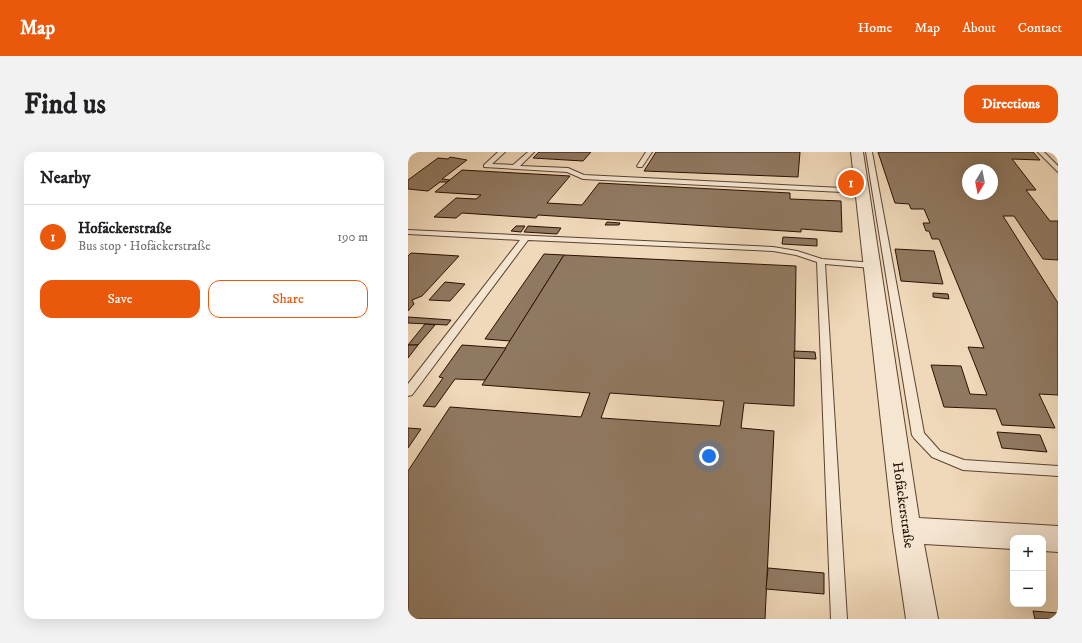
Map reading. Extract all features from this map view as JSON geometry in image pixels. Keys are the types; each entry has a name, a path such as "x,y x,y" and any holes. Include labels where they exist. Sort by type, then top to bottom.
{"street":[{"name":"Hofäckerstraße","path":"856,152 907,530 922,619"},
{"path":"907,530 1010,536"},
{"path":"1046,538 1058,539"}],"lane":[{"path":"502,152 486,166 568,170 583,177 862,191"},
{"path":"515,168 531,152"},
{"path":"640,166 648,152"},
{"path":"869,152 918,435 936,454 963,465 1058,471"},
{"path":"1041,152 1058,170"},
{"path":"409,232 773,249 821,261 872,265"},
{"path":"408,392 526,237"},
{"path":"821,261 839,619"}],"building":[{"path":"539,152 591,152 583,161 533,158"},
{"path":"656,152 800,152 798,177 644,171"},
{"path":"878,152 1033,152 1040,160 1012,159 1036,190 1026,190 1050,221 1058,221 1058,260 1043,259 1014,216 1003,216 1058,303 1058,395 1039,394 1055,428 1002,425 996,409 944,407 931,365 961,366 970,394 987,395 968,347 984,348 939,239 932,239 929,231 926,231 923,223 930,223 924,209 911,209 909,204 895,203"},
{"path":"450,157 467,160 442,179 450,180 447,182 440,182 428,191 408,189 408,180 438,158 448,159"},
{"path":"462,170 570,176 547,203 582,205 599,183 790,193 790,199 841,201 842,232 801,229 801,232 538,215 536,218 462,213 456,218 434,217 456,198 476,199 481,195 435,192"},
{"path":"607,222 620,223 619,225 605,225"},
{"path":"516,226 525,226 521,232 511,231"},
{"path":"528,226 561,228 557,234 524,232"},
{"path":"783,237 817,239 817,246 782,244"},
{"path":"895,249 934,251 943,284 901,281"},
{"path":"411,253 459,256 422,296 412,300 414,304 408,311 408,256"},
{"path":"544,254 564,255 510,341 485,339"},
{"path":"564,255 796,266 794,406 744,403 741,428 774,431 765,619 408,619 408,471 450,407 581,417 590,393 482,385","holes":["610,393 724,401 720,426 601,418"]},
{"path":"445,282 465,284 450,301 429,300"},
{"path":"933,293 948,294 949,299 933,297"},
{"path":"408,317 451,320 447,325 408,323"},
{"path":"425,324 435,325 418,345 408,345"},
{"path":"408,345 418,345 408,358"},
{"path":"462,345 506,348 485,380 455,379 435,407 423,406 443,378 439,377"},
{"path":"794,351 815,352 816,359 794,358"},
{"path":"408,428 421,429 408,448"},
{"path":"997,432 1040,435 1047,452 1002,448"},
{"path":"768,568 824,573 824,594 766,589"},
{"path":"1033,611 1058,613 1058,619 1035,619"}],"place":[{"name":"Hofäckerstraße","path":"851,183"}]}
